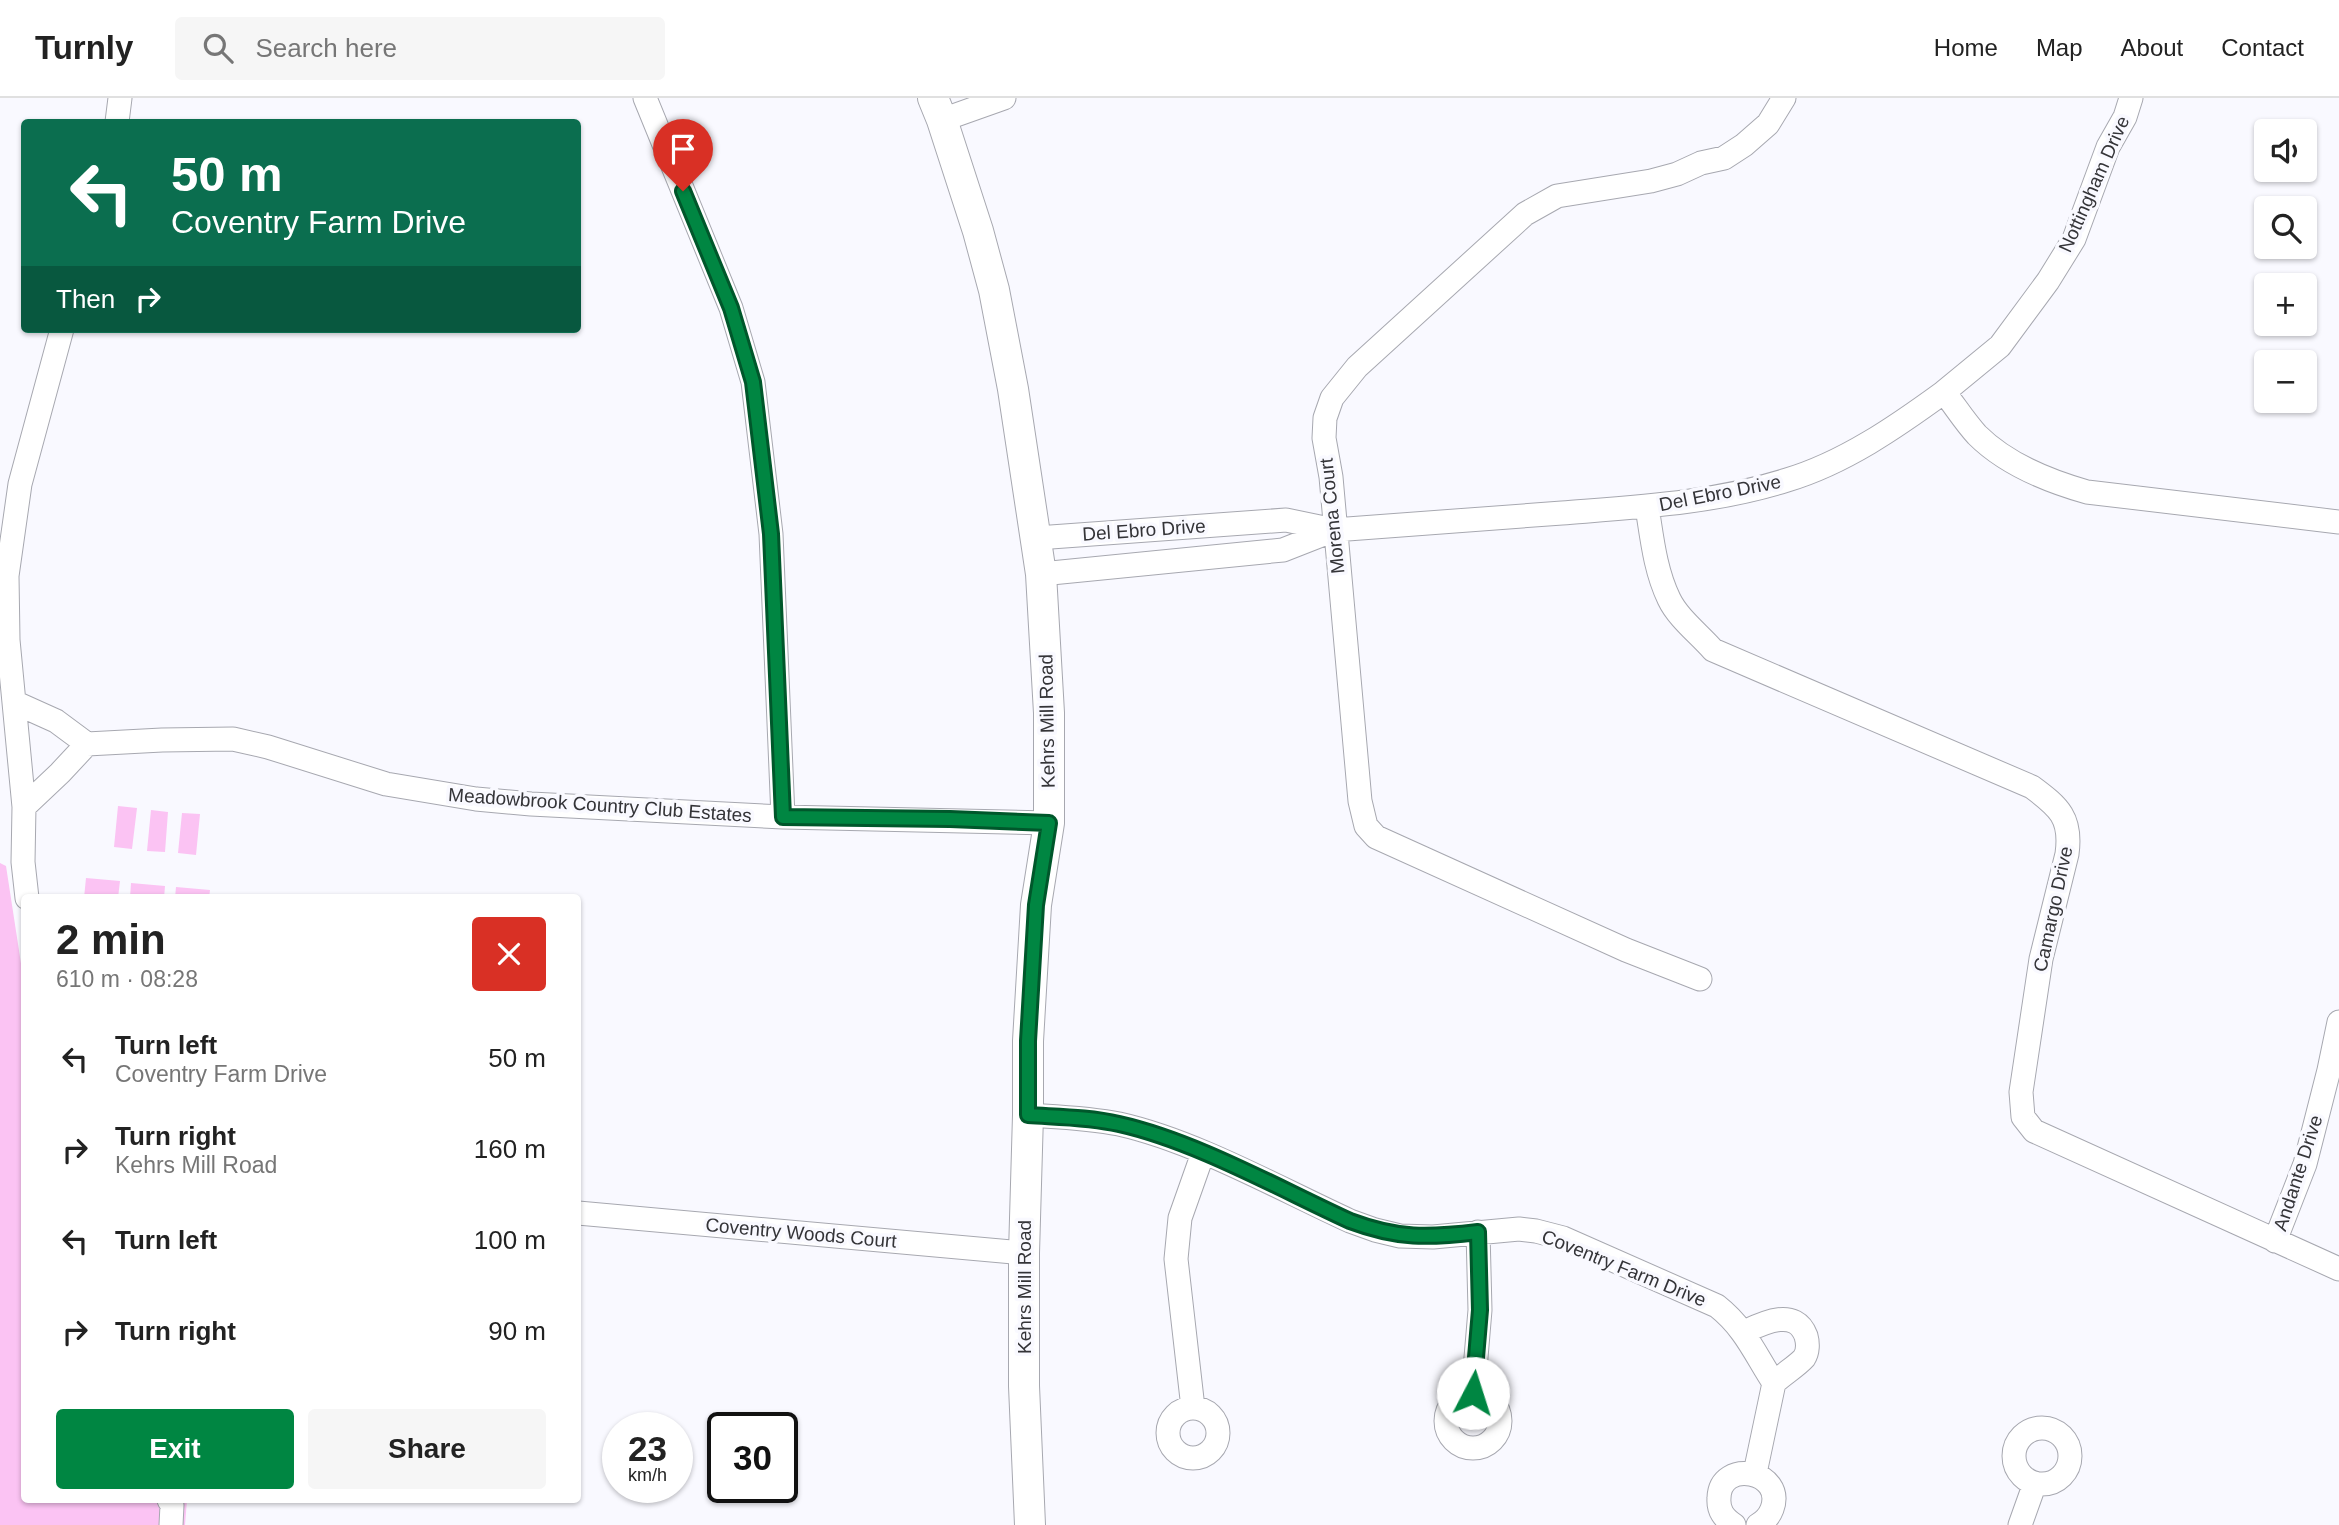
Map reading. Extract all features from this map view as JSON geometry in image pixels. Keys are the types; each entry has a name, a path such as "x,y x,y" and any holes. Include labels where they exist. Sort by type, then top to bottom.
{"main road":[{"name":"Kehrs Mill Road","path":"937,104 994,290 1013,389 1041,573 1049,713 1049,823 1036,905 1028,1041 1024,1385 1030,1525"}],"street":[{"path":"117,119 120,98"},
{"path":"645,98 731,308 753,382 771,534 783,817"},
{"path":"937,104 1004,98"},
{"name":"Morena Court","path":"1700,979 1626,950 1376,837 1366,826 1360,801 1331,477 1324,438 1325,418 1332,398 1357,367 1525,214 1557,196 1664,177 1701,163 1724,158 1768,124 1784,98"},
{"name":"Nottingham Drive","path":"1944,393 2000,346 2048,281 2074,239 2108,146 2125,117 2131,98"},
{"path":"27,894 23,862 24,807 8,640 10,481 61,333"},
{"path":"1944,393 1977,435 2001,454 2059,484 2087,492 2339,522"},
{"name":"Del Ebro Drive","path":"1037,538 1286,520 1334,530 1647,507 1748,490 1789,480 1868,443 1944,393"},
{"name":"Camargo Drive","path":"1647,507 1656,564 1669,600 1681,617 1713,650 2032,787 2053,803 2067,825 2069,839 2054,914 2041,959 2021,1092 2023,1116 2034,1131 2339,1269"},
{"name":"Del Ebro Drive","path":"1041,573 1283,550 1334,530"},
{"path":"16,703 56,721 87,744 61,774 44,786 24,807"},
{"name":"Meadowbrook Country Club Estates","path":"87,744 233,739 268,747 386,784 431,793 531,804 783,817 1049,823"},
{"name":"Andante Drive","path":"2275,1241 2305,1164 2339,1022"},
{"name":"Coventry Farm Drive","path":"1028,1115 1118,1124 1153,1134 1203,1153 1350,1221 1400,1236 1433,1237 1519,1229 1563,1238 1717,1306 1744,1332 1774,1383"},
{"path":"1193,1408 1176,1259 1180,1218 1203,1153"},
{"name":"Coventry Woods Court","path":"581,1213 1024,1254"},
{"path":"1473,1393 1480,1310 1478,1232"},
{"path":"1744,1332 1771,1320 1780,1319 1797,1323 1807,1340 1807,1350 1803,1358 1774,1383 1755,1473"},
{"path":"1734,1525 1720,1512 1719,1492 1728,1478 1737,1474 1755,1473 1770,1485 1774,1494 1770,1515 1758,1525"},
{"path":"2020,1525 2035,1483"}],"shaded area":[{"path":"118,806 137,808 132,849 114,847"},
{"path":"151,810 168,812 165,852 147,851"},
{"path":"182,813 200,814 196,855 178,853"},
{"path":"0,863 6,866 21,964 21,1503 187,1503 185,1525 0,1525"},
{"path":"86,878 120,881 118,894 84,894"},
{"path":"131,883 165,886 164,894 130,894"},
{"path":"176,887 210,890 210,894 175,894"}],"route":[{"path":"683,191 731,308 753,382 771,534 783,817 1049,823 1036,905 1028,1041 1028,1115 1118,1124 1153,1134 1203,1153 1375,1230 1400,1236 1433,1237 1478,1232 1480,1310 1473,1393"}]}
